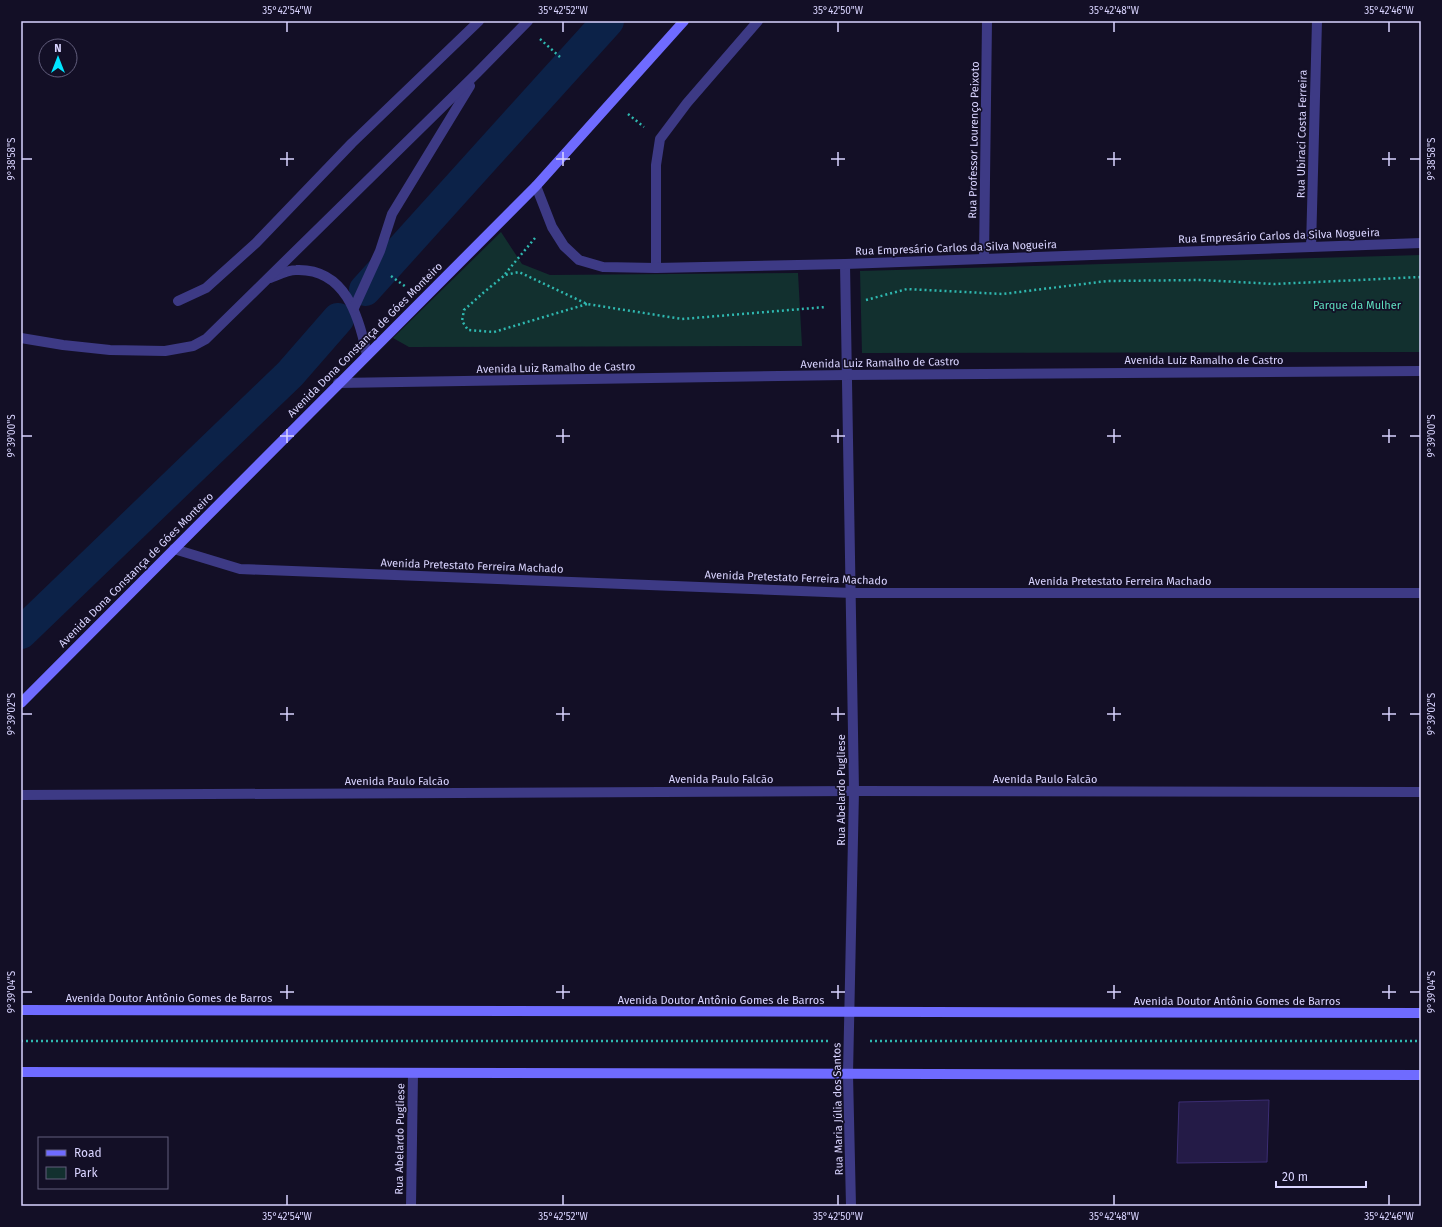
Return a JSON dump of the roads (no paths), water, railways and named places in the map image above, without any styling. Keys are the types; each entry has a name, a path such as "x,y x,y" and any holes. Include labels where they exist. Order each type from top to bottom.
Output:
{"main road":[{"name":"Avenida Dona Constança de Góes Monteiro","path":"21,703 338,383 536,186 684,21"},
{"name":"Avenida Doutor Antônio Gomes de Barros","path":"21,1010 1421,1013"},
{"path":"21,1072 1421,1075"}],"street":[{"path":"178,301 206,288 256,243 352,143 480,21"},
{"path":"21,338 63,345 110,350 165,351 193,346 206,339 477,74 528,21"},
{"path":"656,268 656,165 660,139 686,104 758,21"},
{"name":"Rua Professor Lourenço Peixoto","path":"984,259 987,21"},
{"name":"Rua Ubiraci Costa Ferreira","path":"1311,247 1317,21"},
{"path":"354,308 374,264 392,214 477,74"},
{"name":"Rua Empresário Carlos da Silva Nogueira","path":"536,186 550,221 564,246 579,260 603,267 656,268 845,264 1421,242"},
{"name":"Rua Abelardo Pugliese","path":"845,264 846,375 852,593 854,791 850,1012"},
{"path":"267,278 296,270 316,272 339,284 354,308 363,331 367,355"},
{"name":"Avenida Luiz Ramalho de Castro","path":"338,383 846,375 1421,371"},
{"name":"Avenida Pretestato Ferreira Machado","path":"174,549 240,569 852,593 1421,593"},
{"name":"Avenida Paulo Falcão","path":"21,795 854,791 1421,792"},
{"name":"Rua Maria Júlia dos Santos","path":"850,1012 848,1074 851,1206"},
{"name":"Rua Abelardo Pugliese","path":"411,1206 413,1073"}],"waterway":[{"path":"365,290 608,21"},
{"path":"21,633 290,374 338,319"}],"park label":[{"name":"Parque da Mulher","path":"1357,305"}]}
